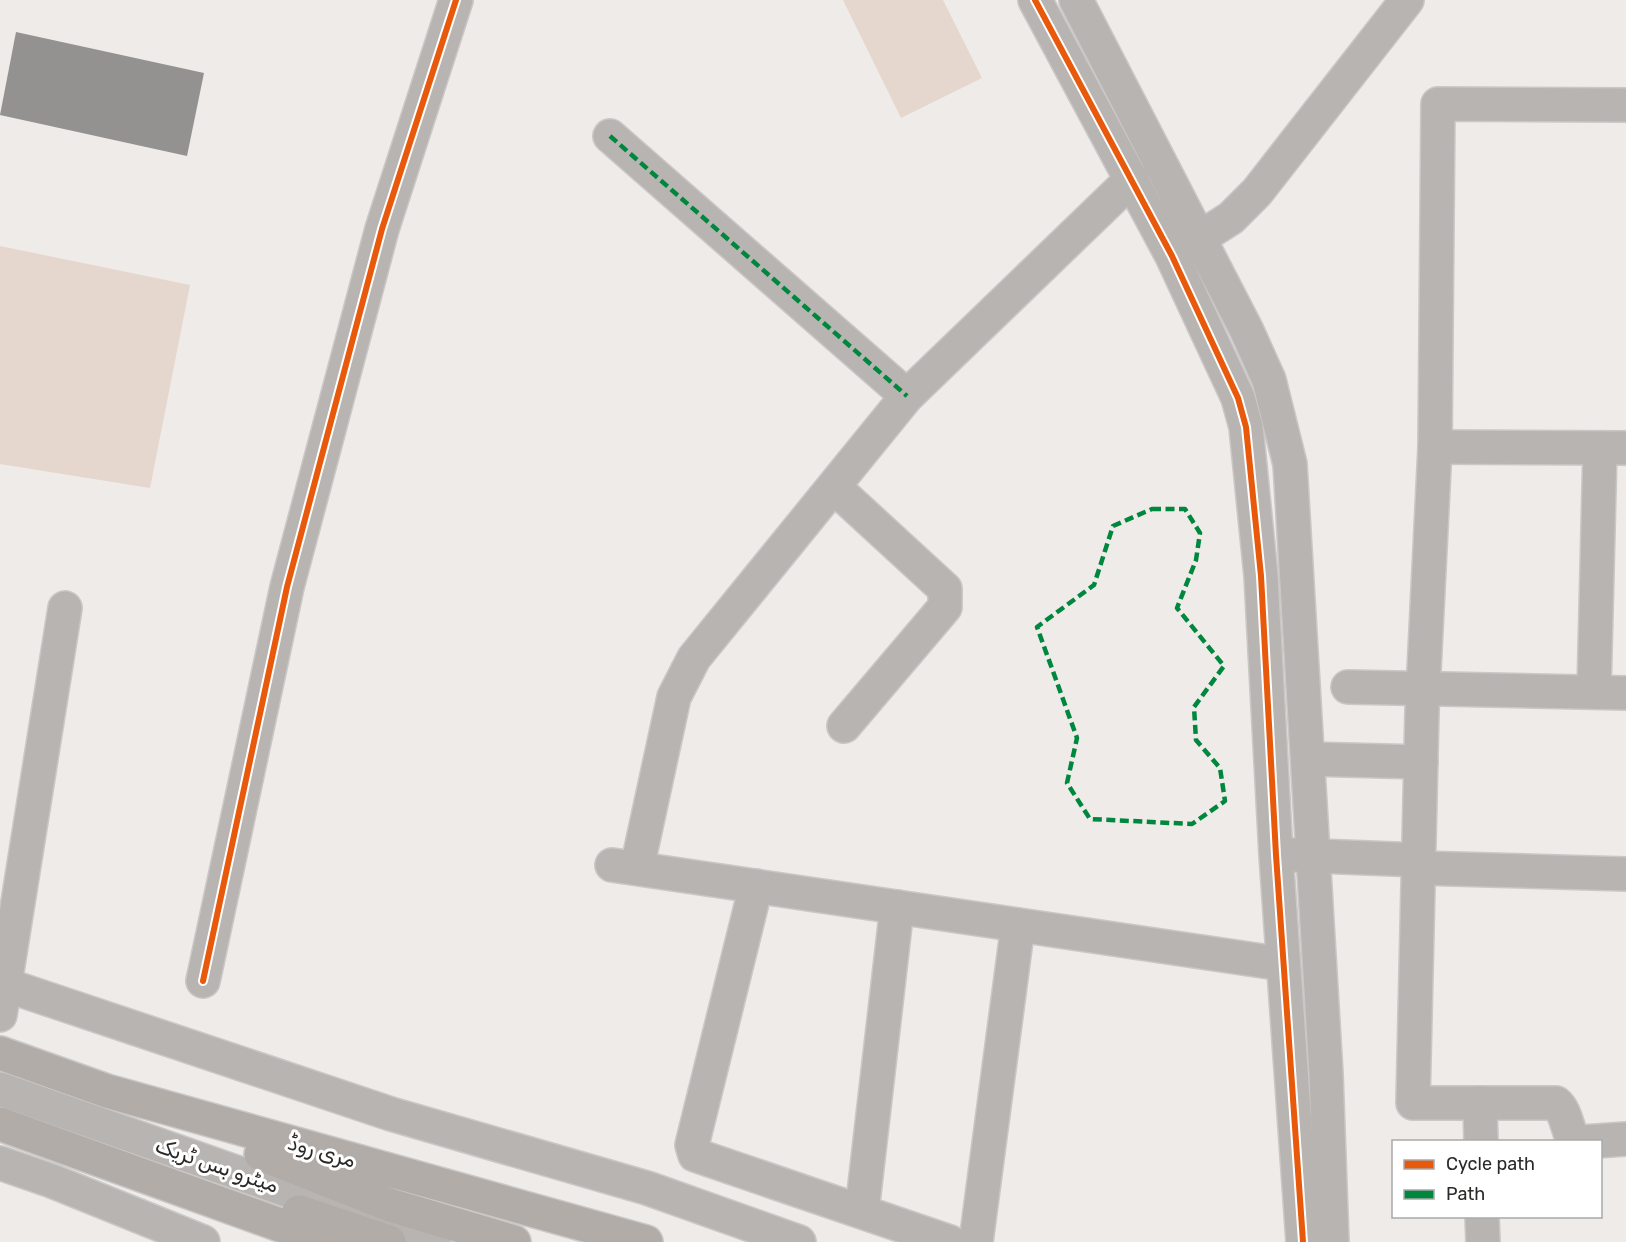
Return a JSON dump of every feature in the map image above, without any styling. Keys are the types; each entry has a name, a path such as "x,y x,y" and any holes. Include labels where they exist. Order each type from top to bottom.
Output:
{"main road":[{"name":"مری روڈ","path":"0,1053 107,1092 646,1242"},
{"path":"107,1092 390,1205 514,1242"},
{"path":"0,1124 327,1242"},
{"path":"79,1151 330,1221 389,1242"}],"street":[{"path":"203,981 287,587 382,229 456,0"},
{"path":"1035,0 1172,256 1238,398 1246,427 1261,576 1276,855 1303,1242"},
{"path":"1076,0 1200,238 1269,380 1283,427 1290,464 1314,855 1332,1242"},
{"path":"1172,256 1231,218 1257,192 1407,0"},
{"path":"1573,1140 1562,1108 1556,1103 1413,1103 1423,691 1435,447 1438,104 1626,105"},
{"path":"610,136 907,396"},
{"path":"1132,179 907,396 694,658 674,697 625,867 1283,963"},
{"path":"1347,687 1423,691 1610,693 1613,448 1435,447"},
{"path":"834,487 945,589 945,607 844,726"},
{"path":"65,608 2,994 391,1114 647,1188 799,1242"},
{"path":"1308,759 1421,762"},
{"path":"1276,855 1314,855 1419,864 1626,874"},
{"path":"756,886 692,1145 695,1155 862,1210 950,1242"},
{"path":"862,1210 897,907"},
{"path":"976,1242 1018,924"},
{"name":"میٹرو بس ٹریک","path":"0,1089 434,1242"},
{"path":"1480,1103 1481,1140"},
{"path":"1602,1141 1626,1139"},
{"path":"0,1163 52,1181 203,1242"},
{"path":"1482,1218 1483,1242"}],"shaded area":[{"path":"843,0 943,0 982,78 901,118"},
{"path":"0,246 190,285 150,488 0,464"}],"building":[{"path":"16,32 204,73 187,156 0,115"}],"marked path":[{"path":"610,136 907,396"},
{"path":"1152,509 1185,509 1200,533 1196,560 1177,608 1224,666 1194,707 1196,740 1220,768 1225,801 1192,824 1090,819 1067,783 1077,738 1037,627 1094,585 1113,526 1152,509"}],"cycle path":[{"path":"203,981 287,587 382,229 456,0"},
{"path":"1035,0 1172,256 1238,398 1246,427 1261,576 1276,855 1303,1242"}]}
